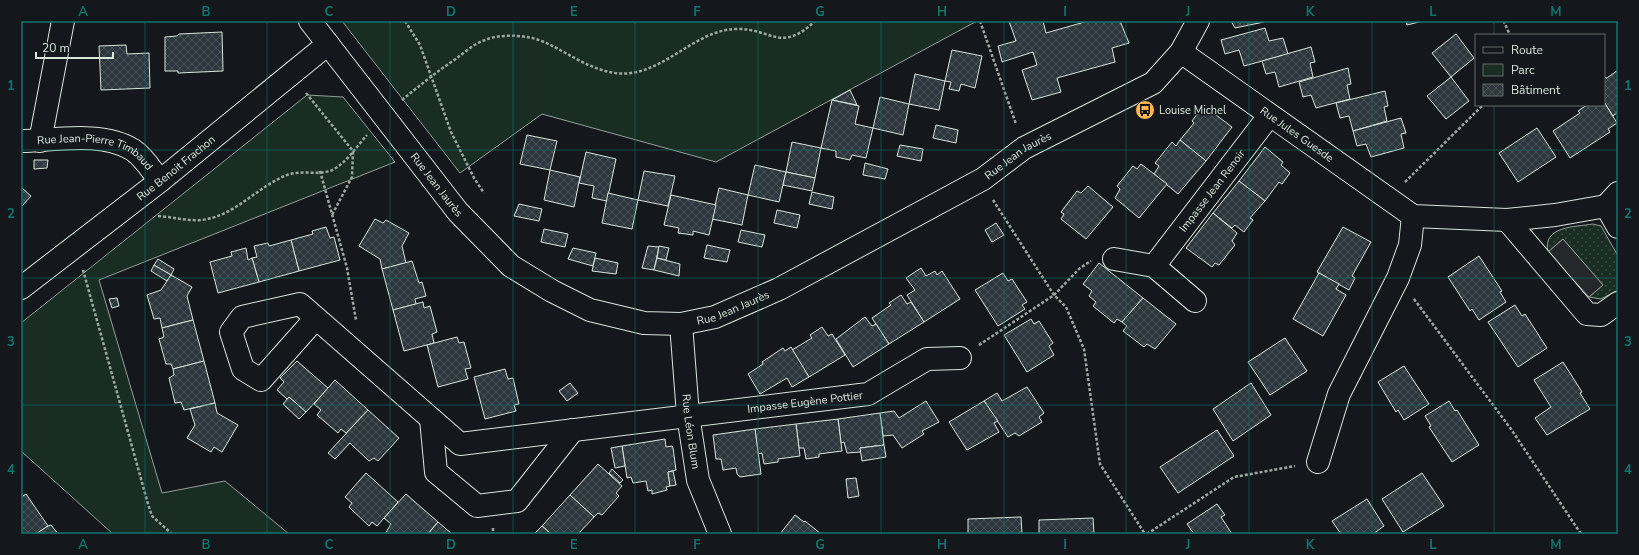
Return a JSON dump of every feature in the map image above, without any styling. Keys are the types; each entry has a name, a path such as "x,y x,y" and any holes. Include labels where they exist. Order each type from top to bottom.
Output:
{"street":[{"path":"31,141 64,21"},
{"name":"Rue Jean Jaurès","path":"310,21 458,212 511,266 552,291 590,310 644,323 681,324 715,317 779,289 983,179 1024,148 1153,83 1180,52 1198,21"},
{"name":"Rue Benoit Frachon","path":"21,288 160,180 328,44"},
{"name":"Rue Jules Guesde","path":"1180,52 1413,216"},
{"name":"Impasse Jean Renoir","path":"1154,266 1269,116"},
{"name":"Rue Jean-Pierre Timbaud","path":"31,141 96,139 115,141 134,151 160,180"},
{"path":"1318,462 1339,394 1398,278 1410,244 1413,216 1507,220 1555,215 1612,199 1618,227"},
{"path":"1507,220 1587,314 1601,316 1618,303"},
{"path":"1114,259 1154,266 1195,301"},
{"name":"Impasse Eugène Pottier","path":"316,318 460,444 868,394 927,359 960,358"},
{"name":"Rue Léon Blum","path":"681,324 688,415 698,480 720,534"},
{"path":"431,419 436,472 477,506 517,501 573,430"}],"path":[{"path":"405,21 420,45 430,77 451,132 474,178 484,193"},
{"path":"158,216 187,220 203,220 223,213 249,198 266,185 289,174 330,171 343,162 384,115 430,77 484,40 503,36 528,37 592,67 611,73 631,73 647,68 698,41 719,32 736,29 785,39 796,34 815,21"},
{"path":"980,21 1024,148"},
{"path":"1505,21 1504,22 1510,34"},
{"path":"290,74 353,151 352,177 332,215"},
{"path":"1389,198 1482,106"},
{"path":"320,171 347,268 356,320 348,346"},
{"path":"983,179 991,197 1054,295 1066,307 1084,349 1100,464 1146,534 1234,476 1318,462"},
{"path":"77,244 148,504 152,516 172,534"},
{"path":"960,358 1054,295 1080,268 1096,258 1114,259"},
{"path":"1426,316 1511,429 1582,534"}],"green space":[{"path":"342,21 977,21 716,162 542,114 460,173"},
{"path":"307,95 343,97 395,162 99,280 162,493 225,481 289,534 113,534 21,451 21,323"},
{"path":"1593,224 1601,226 1618,256 1618,290 1601,299 1589,297 1603,285 1563,239 1548,252 1547,243 1550,237 1562,229"}],"shaded area":[{"path":"1563,239 1603,285 1589,297 1548,252"}],"building":[{"path":"1009,21 1043,21 1046,33 1088,21 1120,21 1129,43 1112,48 1115,62 1057,78 1061,92 1032,100 1022,70 1037,65 1033,52 1002,62 998,46 1016,41"},
{"path":"1231,21 1263,21 1264,22 1235,28"},
{"path":"1406,21 1423,21 1407,25"},
{"path":"1265,28 1269,41 1283,38 1288,54 1244,66 1239,50 1225,54 1221,40"},
{"path":"222,32 223,71 178,73 178,71 165,71 165,37 177,36 179,34"},
{"path":"1456,34 1474,58 1451,77 1432,53"},
{"path":"126,45 127,54 149,53 150,88 101,90 99,46"},
{"path":"1311,47 1315,62 1310,63 1313,77 1279,87 1275,72 1266,74 1262,61"},
{"path":"952,50 982,56 975,88 961,84 959,91 949,89 951,82 945,81"},
{"path":"1348,68 1351,84 1347,85 1350,99 1316,108 1311,95 1303,97 1299,82"},
{"path":"1618,70 1618,112 1613,116 1605,104 1605,77 1607,78"},
{"path":"915,74 945,81 939,110 909,104"},
{"path":"1451,77 1469,101 1446,119 1427,96"},
{"path":"850,90 857,105 832,100"},
{"path":"1385,91 1388,106 1384,107 1387,121 1353,131 1349,116 1340,118 1336,103"},
{"path":"880,97 909,104 903,135 873,128"},
{"path":"832,100 859,106 855,124 873,128 866,158 852,155 850,160 836,157 836,151 821,148"},
{"path":"1605,104 1617,123 1608,129 1610,132 1570,158 1553,131 1580,113 1578,111 1586,106 1605,106"},
{"path":"1200,110 1209,115 1212,112 1232,127 1206,161 1180,140 1194,123 1192,121"},
{"path":"1401,118 1406,133 1401,134 1404,148 1371,157 1366,144 1357,146 1353,131"},
{"path":"936,125 958,130 956,143 933,138"},
{"path":"1537,128 1556,157 1518,182 1499,153"},
{"path":"527,135 557,141 550,170 520,164"},
{"path":"1180,140 1206,161 1178,194 1154,174 1159,166 1155,163 1172,142 1176,146"},
{"path":"792,142 821,148 815,178 786,172"},
{"path":"900,145 923,149 921,161 897,156"},
{"path":"1265,147 1283,162 1281,165 1290,173 1282,184 1279,182 1265,201 1239,181"},
{"path":"586,152 616,159 607,201 592,198 594,186 579,183"},
{"path":"34,160 48,160 47,168 34,169"},
{"path":"865,163 888,169 885,179 863,175"},
{"path":"1141,164 1167,184 1139,218 1115,198 1120,189 1117,186 1133,166 1137,169"},
{"path":"755,165 786,172 779,202 748,195"},
{"path":"550,170 580,177 574,207 544,200"},
{"path":"644,171 675,176 668,206 638,200"},
{"path":"786,172 815,178 812,191 783,185"},
{"path":"1239,181 1265,201 1250,218 1253,220 1244,232 1235,225 1232,228 1213,213"},
{"path":"1088,186 1113,207 1086,239 1061,219 1064,214 1061,212 1077,191 1081,193"},
{"path":"21,187 31,196 21,207"},
{"path":"719,188 748,195 742,225 712,219"},
{"path":"812,192 834,197 832,209 809,204"},
{"path":"608,193 638,200 632,229 602,223"},
{"path":"671,195 716,205 709,235 693,231 693,235 678,233 679,228 664,225"},
{"path":"519,204 542,209 539,221 514,216"},
{"path":"777,210 800,215 797,228 774,223"},
{"path":"1213,213 1237,233 1232,241 1235,245 1219,265 1215,263 1212,267 1186,248"},
{"path":"375,219 383,223 386,220 409,233 402,246 406,263 382,269 380,259 359,246"},
{"path":"996,223 1004,235 992,242 985,230"},
{"path":"326,227 330,238 334,237 340,260 299,271 291,240 313,234 312,231"},
{"path":"1343,227 1371,242 1352,276 1355,278 1349,290 1317,272"},
{"path":"544,229 568,234 565,247 541,242"},
{"path":"741,230 765,235 762,247 738,242"},
{"path":"291,240 299,271 259,282 252,258 257,257 254,246 268,243 269,246"},
{"path":"707,245 730,250 727,262 704,258"},
{"path":"648,246 659,247 654,270 642,268"},
{"path":"659,246 669,248 666,260 657,258"},
{"path":"246,248 248,260 252,258 259,282 218,293 210,262 232,256 231,252"},
{"path":"573,248 596,253 593,266 568,259"},
{"path":"1479,256 1502,291 1500,292 1506,302 1479,320 1472,309 1470,311 1448,277"},
{"path":"595,258 618,263 616,274 592,271"},
{"path":"657,258 680,264 679,276 654,270"},
{"path":"158,259 174,269 171,275 154,265"},
{"path":"412,261 419,283 422,282 426,296 415,299 416,304 393,310 382,269"},
{"path":"1099,263 1143,298 1122,322 1117,319 1114,323 1093,306 1096,302 1089,296 1092,291 1083,284"},
{"path":"154,265 171,275 167,281 151,271"},
{"path":"921,268 926,276 935,271 937,275 942,271 960,299 924,322 907,295 915,290 906,278"},
{"path":"1003,273 1008,281 1012,279 1027,302 1022,305 1025,309 998,326 975,290"},
{"path":"1319,273 1339,284 1336,289 1346,295 1323,336 1293,319"},
{"path":"171,275 192,287 187,296 193,320 162,328 160,318 154,319 147,295 161,290"},
{"path":"901,295 907,304 911,302 924,322 889,344 872,318 891,305 889,303"},
{"path":"117,298 119,306 112,308 109,299"},
{"path":"1143,298 1176,324 1155,349 1147,344 1144,347 1123,331 1127,326 1122,322"},
{"path":"423,302 424,308 430,306 437,332 432,334 434,343 404,351 393,310"},
{"path":"1515,305 1522,316 1525,314 1547,348 1518,367 1488,322"},
{"path":"865,317 872,326 876,324 889,344 853,367 836,339"},
{"path":"1031,319 1034,324 1039,321 1053,343 1049,346 1054,355 1027,372 1004,335"},
{"path":"193,320 204,361 173,369 171,364 166,364 159,339 164,337 162,328"},
{"path":"822,327 828,336 832,334 845,355 809,377 792,350 812,338 810,335"},
{"path":"457,337 459,343 464,342 471,368 465,369 468,379 438,387 427,345"},
{"path":"1285,338 1307,371 1270,395 1248,362"},
{"path":"791,347 809,377 792,387 787,378 760,394 748,374 763,364 762,362 783,348 785,351"},
{"path":"204,361 215,403 184,410 181,402 175,403 169,378 174,375 173,369"},
{"path":"297,361 328,388 306,412 289,397 287,399 277,390 284,382 280,378"},
{"path":"1563,362 1582,392 1580,393 1590,409 1547,435 1535,418 1551,407 1534,380"},
{"path":"1404,366 1429,404 1404,420 1398,410 1396,412 1378,382"},
{"path":"505,369 508,379 513,378 519,404 514,405 516,411 485,419 474,377"},
{"path":"335,380 368,410 346,433 341,429 338,433 317,415 321,410 314,404"},
{"path":"570,383 578,393 567,401 559,391"},
{"path":"1251,383 1271,415 1233,441 1213,409"},
{"path":"1027,387 1044,413 1039,417 1042,422 1019,436 1015,433 1008,437 984,401 997,393 1002,401"},
{"path":"289,397 306,412 299,419 283,404"},
{"path":"926,401 939,422 922,431 924,434 902,448 893,435 883,436 880,413 894,411 899,418"},
{"path":"984,401 998,421 994,423 999,432 967,450 949,422"},
{"path":"1449,401 1455,411 1457,410 1479,445 1452,462 1429,427 1431,426 1425,416"},
{"path":"215,403 217,413 238,425 222,452 214,447 211,452 187,438 195,425 190,409"},
{"path":"368,410 399,438 378,461 374,458 369,461 350,443 335,459 328,453"},
{"path":"880,413 884,445 860,448 861,452 847,453 844,442 841,443 838,419"},
{"path":"838,419 842,451 819,454 819,457 806,459 804,448 799,448 796,424"},
{"path":"796,424 800,456 778,459 778,462 764,464 762,453 758,454 755,429"},
{"path":"755,429 761,474 740,477 737,474 736,468 723,470 721,459 716,459 713,435"},
{"path":"1217,430 1234,456 1178,493 1160,467"},
{"path":"665,439 666,447 672,446 673,448 676,470 668,472 670,486 666,487 667,490 652,494 652,490 648,491 646,481 633,483 631,477 627,478 622,446"},
{"path":"884,445 886,457 862,461 860,448"},
{"path":"622,446 625,466 615,468 611,448"},
{"path":"598,464 622,486 616,493 619,496 602,515 598,513 594,517 570,495"},
{"path":"612,469 623,480 620,483 609,473"},
{"path":"673,471 676,485 670,486 668,472"},
{"path":"366,473 398,502 377,526 372,522 369,526 349,507 352,503 345,497"},
{"path":"1422,473 1444,506 1403,532 1382,499"},
{"path":"856,478 859,496 848,498 846,479"},
{"path":"26,494 48,526 36,534 21,534 21,497"},
{"path":"406,494 438,522 428,534 385,534 391,524 384,518"},
{"path":"570,495 594,517 579,533 580,534 551,534 542,526"},
{"path":"1367,499 1384,526 1373,534 1341,534 1332,521"},
{"path":"1217,504 1225,515 1221,517 1232,534 1194,534 1187,524"},
{"path":"795,515 804,522 805,521 821,534 780,534"},
{"path":"1021,517 1022,534 968,534 968,519"},
{"path":"1093,518 1094,534 1039,534 1039,520"},
{"path":"438,522 452,534 428,534"},
{"path":"51,525 58,534 36,534 48,526"},
{"path":"542,526 551,534 534,534"}],"place":[{"name":"Louise Michel","path":"1145,110"}]}
